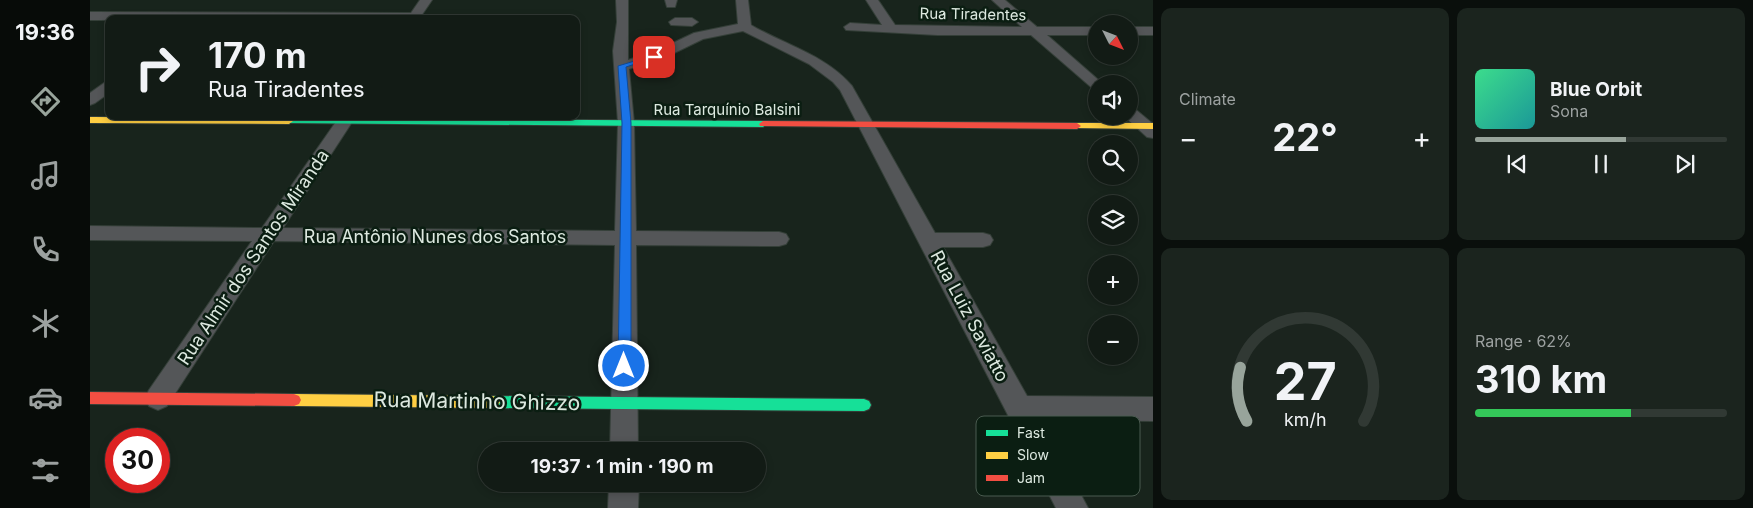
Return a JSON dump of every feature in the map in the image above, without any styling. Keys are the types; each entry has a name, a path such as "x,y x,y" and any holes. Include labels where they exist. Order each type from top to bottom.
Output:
{"street":[{"path":"416,15 426,0"},
{"path":"622,0 623,22 620,42 626,123 624,442"},
{"path":"622,66 662,54 700,36 745,26 742,0"},
{"path":"872,0 891,29"},
{"path":"998,0 1088,77"},
{"path":"203,15 217,5"},
{"path":"90,16 105,16"},
{"path":"675,22 692,21 700,36"},
{"name":"Rua Luiz Saviatto","path":"745,26 766,40 812,62 838,78 848,89 1023,416"},
{"name":"Rua Tiradentes","path":"850,27 1088,31"},
{"path":"1138,31 1153,31"},
{"path":"90,100 105,89"},
{"path":"1138,119 1150,128"},
{"name":"Rua Tarquínio Balsini","path":"90,120 105,120"},
{"name":"Rua Almir dos Santos Miranda","path":"158,398 345,120"},
{"name":"Rua Tarquínio Balsini","path":"416,120 1150,128"},
{"name":"Rua Antônio Nunes dos Santos","path":"90,233 779,239"},
{"path":"928,240 983,240"},
{"name":"Rua Martinho Ghizzo","path":"90,398 864,405"},
{"path":"1019,408 1153,409"},
{"path":"624,492 624,508"},
{"name":"Rua Luiz Saviatto","path":"1067,496 1073,508"}],"traffic: fast":[{"path":"289,121 763,124"},
{"path":"493,402 864,405"}],"traffic: slow":[{"path":"90,120 289,121"},
{"path":"1077,126 1153,126"},
{"path":"294,400 493,402"}],"traffic: jam":[{"path":"763,124 1077,126"},
{"path":"90,398 294,400"}],"route":[{"path":"624,366 626,123 622,66 654,57"}]}
